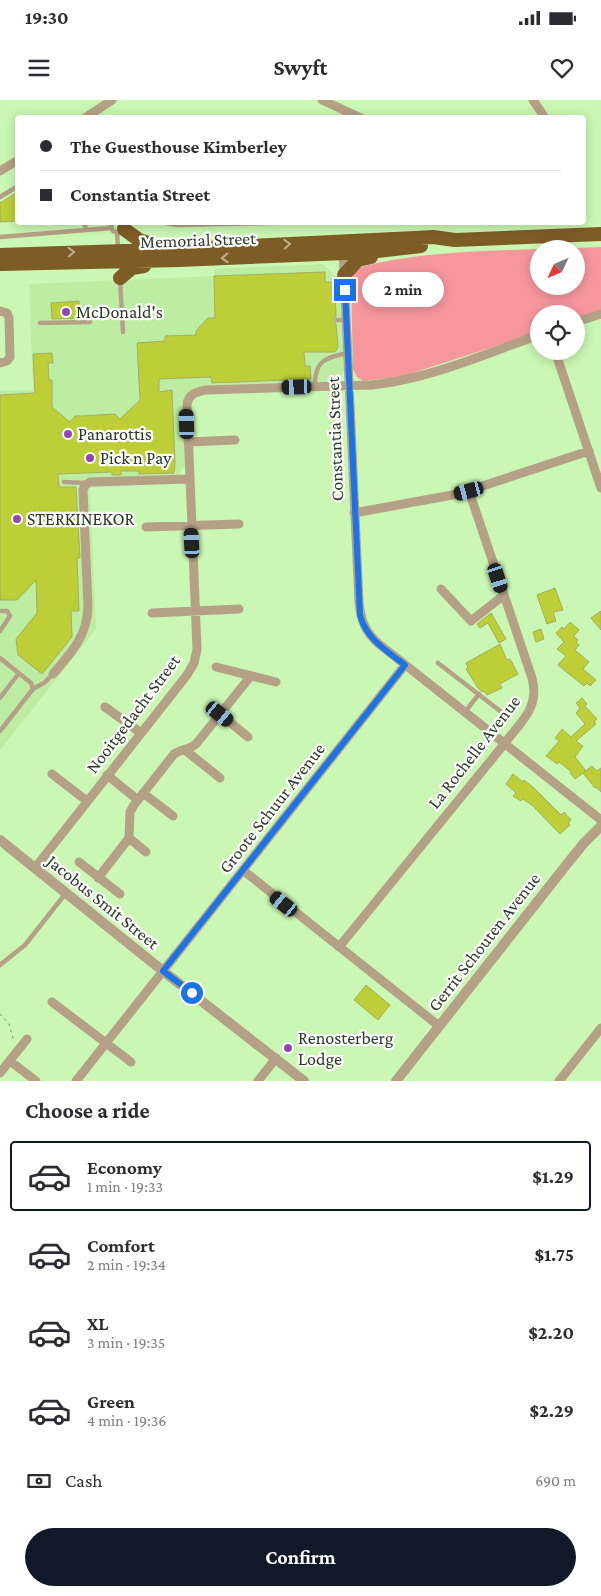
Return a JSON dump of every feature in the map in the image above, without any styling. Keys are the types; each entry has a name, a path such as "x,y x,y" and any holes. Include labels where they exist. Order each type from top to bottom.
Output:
{"highway":[{"path":"118,227 139,240 176,255"},
{"name":"Memorial Street","path":"0,264 119,266 176,255 343,248 424,238 456,240 601,234"},
{"name":"Memorial Street","path":"343,248 375,252 456,240"},
{"path":"344,275 360,259 414,251 425,246"},
{"name":"Memorial Street","path":"0,255 119,266"},
{"path":"119,266 129,270 135,267 164,264 176,255"}],"street":[{"path":"90,115 112,100"},
{"path":"322,100 354,115"},
{"path":"533,100 543,115"},
{"path":"1,167 15,161"},
{"name":"Constantia Street","path":"343,248 354,512 359,603 362,622 373,639 601,820"},
{"path":"0,311 7,313 9,318 10,357 7,361 0,363"},
{"path":"585,319 601,314"},
{"path":"315,386 377,384 406,379 433,372 530,338"},
{"path":"558,360 601,488"},
{"name":"Nooitgedacht Street","path":"35,868 192,667 197,649 187,401 192,394 206,390 315,386"},
{"path":"188,442 235,440"},
{"path":"354,512 469,491 588,451"},
{"path":"54,674 78,643 86,623 88,606 84,486 88,483 189,479"},
{"name":"La Rochelle Avenue","path":"339,948 504,744 530,710 534,700 535,693 532,678 469,491"},
{"path":"146,527 239,524"},
{"path":"441,589 471,621 504,595"},
{"path":"152,613 239,609"},
{"name":"Groote Schuur Avenue","path":"76,1081 244,871 405,665"},
{"path":"216,667 276,682"},
{"path":"98,878 129,838 130,812 140,797 174,754 196,744 250,676"},
{"path":"105,707 141,733"},
{"path":"220,714 248,736"},
{"path":"185,750 220,778"},
{"path":"52,774 87,801"},
{"path":"107,775 173,816"},
{"name":"Gerrit Schouten Avenue","path":"396,1081 571,859 601,826"},
{"path":"129,838 146,852"},
{"name":"Jacobus Smit Street","path":"0,840 304,1081"},
{"path":"79,862 120,894"},
{"path":"244,871 439,1026"},
{"path":"52,1002 130,1062"},
{"path":"559,1081 601,1028"},
{"path":"0,1073 27,1039"},
{"path":"258,1081 276,1058"},
{"path":"10,1061 36,1081"}],"lane":[{"path":"0,197 15,188"},
{"path":"84,225 86,230"},
{"path":"0,237 118,227 123,332"},
{"path":"337,320 347,320"},
{"path":"40,324 90,322"},
{"path":"315,386 315,371 321,362 332,356 348,353"},
{"path":"64,482 88,483"},
{"path":"0,610 7,611 10,616 0,631"},
{"path":"1,661 31,683 34,689"},
{"path":"438,663 504,714"},
{"path":"0,698 19,673"},
{"path":"1,728 34,689 54,674"},
{"path":"465,712 479,694"},
{"path":"0,963 25,945 66,893"}],"path":[{"path":"0,1014 9,1024 14,1038 16,1053"}],"shaded area":[{"path":"601,247 601,310 585,316 585,305 530,305 530,335 400,377 363,381 357,377 353,369 351,279 357,268 424,255 530,249 530,295 585,295 585,248"},
{"path":"323,264 340,281 344,370 342,375 338,380 333,381 209,387 191,390 182,403 185,464 176,476 176,483 90,488 96,629 0,750 0,391 33,390 29,284 214,276 215,269"}],"building":[{"path":"15,194 15,221 0,222 0,203"},
{"path":"325,272 325,282 335,282 336,316 333,320 336,324 338,347 335,352 304,352 305,366 310,366 311,379 212,383 211,377 159,379 159,392 172,390 174,473 139,474 139,471 121,471 121,475 112,475 112,472 58,474 59,487 76,487 80,558 77,558 79,611 71,611 72,637 42,674 18,655 16,639 37,613 36,580 17,600 0,600 0,395 35,393 33,354 52,353 53,363 48,363 49,380 52,380 52,407 70,422 75,416 115,414 120,419 140,400 137,343 165,341 165,336 196,335 196,331 208,318 215,318 214,276"},
{"name":"McDonald's","path":"79,301 80,318 52,319 51,303"},
{"path":"555,588 563,610 553,612 556,621 547,624 537,595"},
{"path":"601,611 601,630 591,618"},
{"path":"491,613 506,639 499,643 488,623 480,628 477,624"},
{"path":"570,622 579,630 574,636 578,640 576,643 579,645 575,650 589,662 583,669 596,680 590,686 587,683 584,686 558,665 566,656 557,649 564,642 556,633 562,627 564,629"},
{"path":"541,629 544,639 536,642 533,632"},
{"path":"500,644 507,660 510,659 518,674 500,684 502,688 487,695 478,688 466,669 468,668 466,663"},
{"path":"582,698 587,704 585,706 597,719 594,721 596,724 576,741 583,746 575,757 586,771 575,779 570,773 572,772 559,762 557,764 546,756 559,741 555,738 562,729 571,737 585,724 576,713 580,708 576,703"},
{"path":"592,766 597,771 601,768 601,792 595,788 583,773"},
{"path":"513,774 534,788 561,815 564,812 571,820 568,823 570,825 560,834 533,806 523,799 521,801 513,796 516,793 506,784"},
{"path":"366,985 390,1005 378,1020 354,1000"}],"place":[{"name":"McDonald's","path":"66,312"},
{"name":"Panarottis","path":"68,434"},
{"name":"Pick n Pay","path":"90,458"},
{"name":"STERKINEKOR","path":"17,519"},
{"name":"Renosterberg Lodge","path":"288,1048"}],"route":[{"path":"192,993 163,971 244,871 405,665 373,639 365,629 360,615 345,290"}]}
